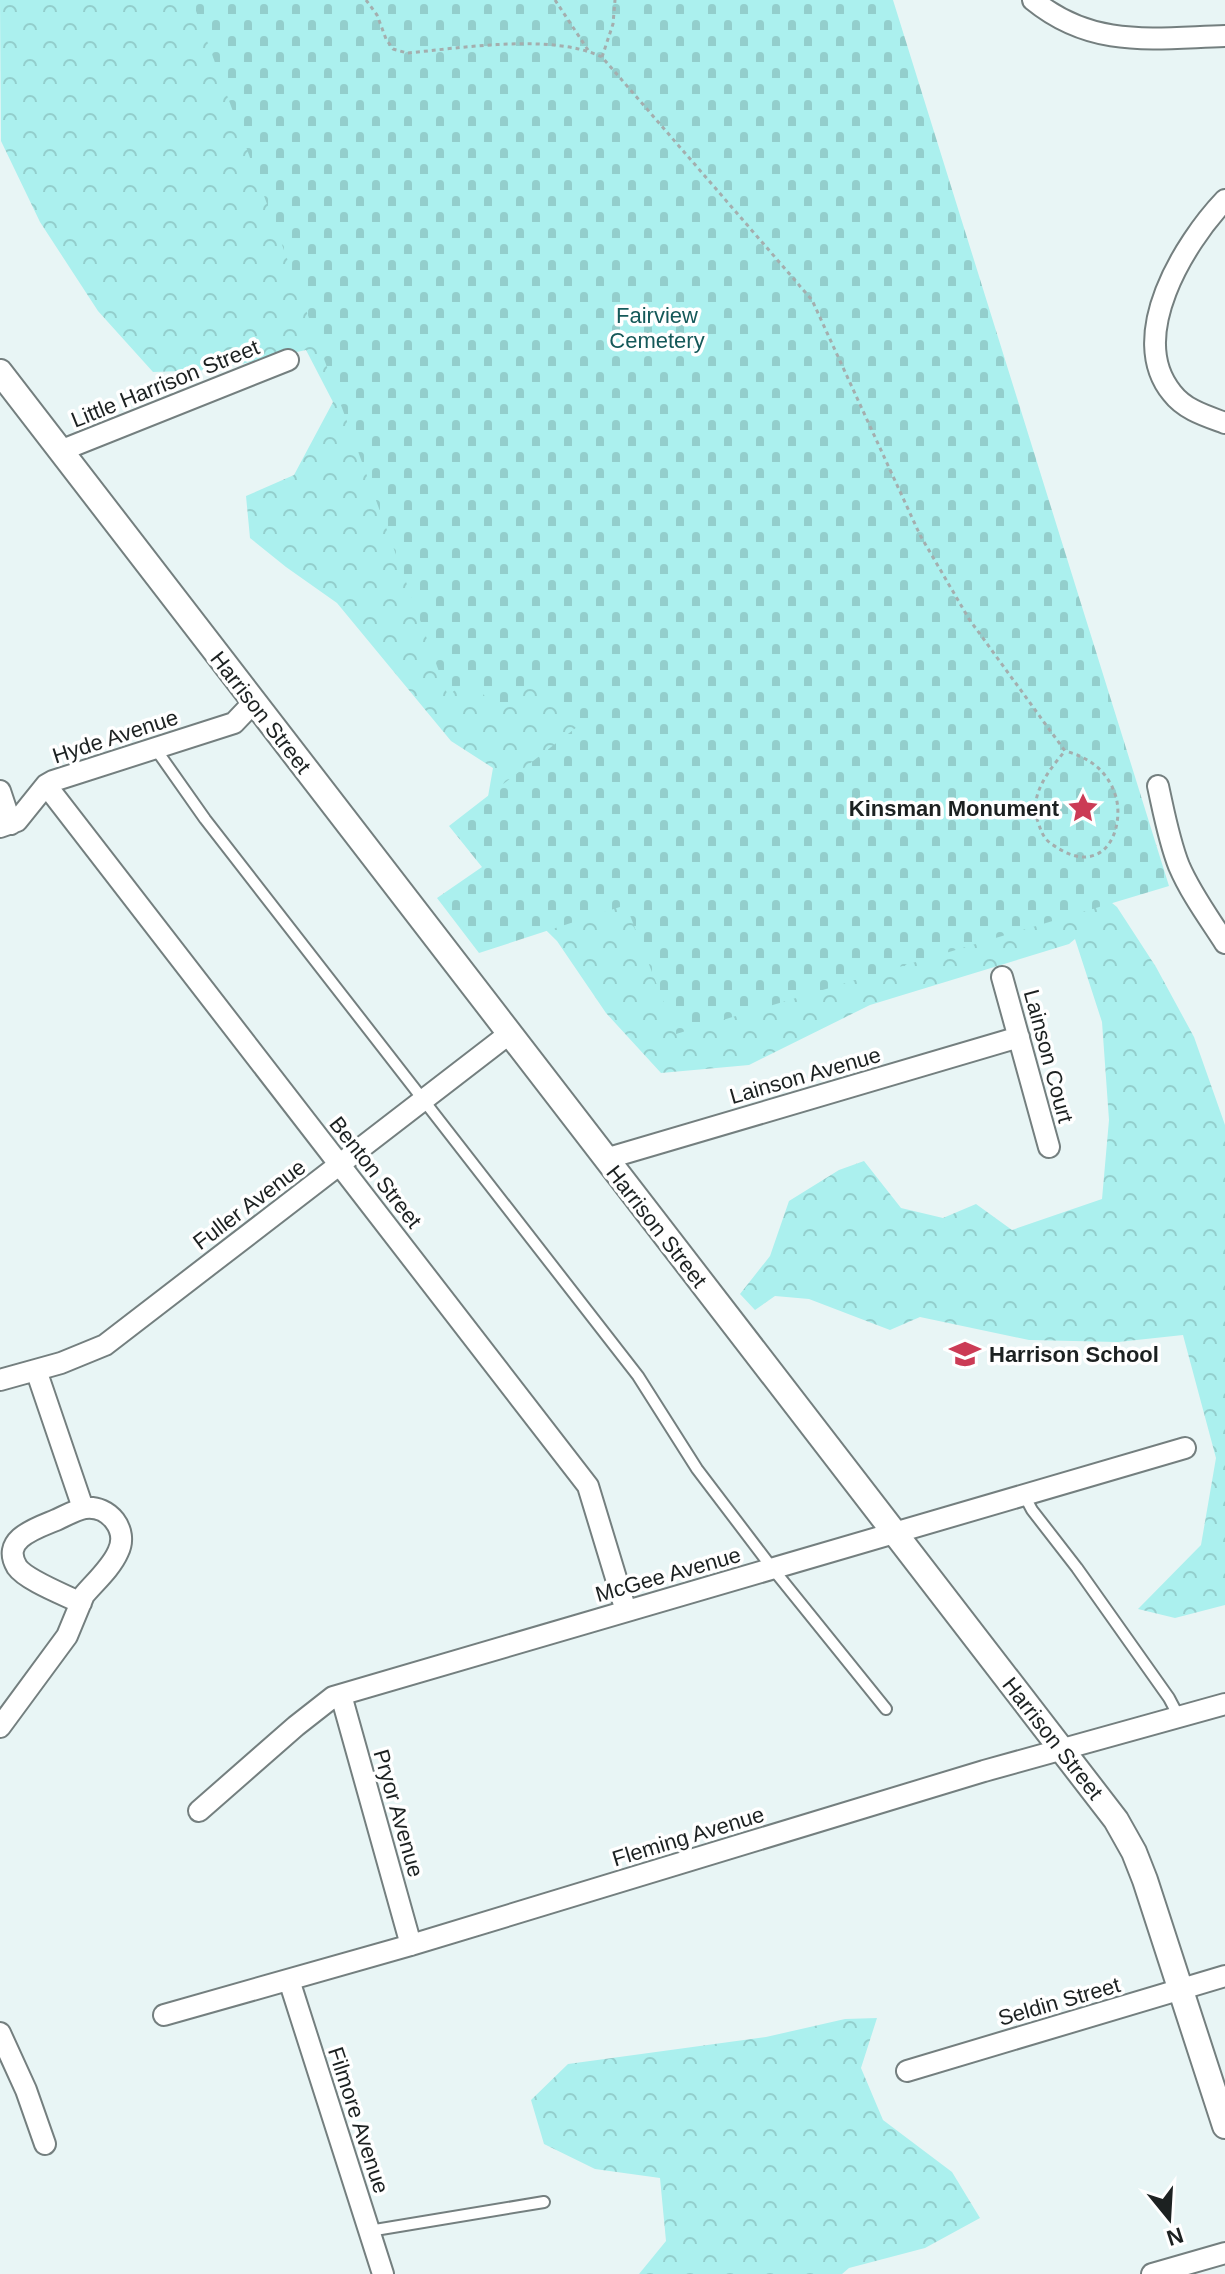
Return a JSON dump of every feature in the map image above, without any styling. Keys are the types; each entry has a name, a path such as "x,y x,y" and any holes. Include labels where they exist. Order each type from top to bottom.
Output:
{"street":[{"path":"1033,0 1066,22 1104,35 1126,39 1225,36"},
{"path":"1225,200 1207,220 1170,279 1157,318 1156,351 1162,377 1171,393 1197,412 1225,423"},
{"name":"Little Harrison Street","path":"60,451 288,360"},
{"name":"Harrison Street","path":"0,372 1110,1812 1134,1852 1225,2126"},
{"name":"Hyde Avenue","path":"5,825 17,821 46,785 234,723 254,702"},
{"name":"Benton Street","path":"46,785 588,1486 626,1611"},
{"path":"1158,786 1179,866 1225,943"},
{"path":"0,791 5,825"},
{"name":"Lainson Court","path":"1002,977 1049,1147"},
{"name":"Fuller Avenue","path":"0,1380 61,1363 105,1345 509,1034"},
{"name":"Lainson Avenue","path":"605,1159 1019,1037"},
{"path":"36,1370 83,1508"},
{"name":"McGee Avenue","path":"199,1811 333,1697 1185,1448"},
{"path":"0,1727 67,1636 81,1603 84,1595 119,1551 122,1539 120,1528 115,1520 96,1509 83,1508 29,1532 12,1547 18,1569 81,1603"},
{"name":"Pryor Avenue","path":"341,1695 411,1945"},
{"name":"Fleming Avenue","path":"164,2015 411,1945 984,1771 1225,1704"},
{"name":"Seldin Street","path":"907,2071 1225,1976"},
{"name":"Filmore Avenue","path":"289,1980 383,2274"},
{"path":"0,2033 15,2061 45,2144"},
{"path":"1152,2274 1225,2253"}],"lane":[{"path":"155,748 205,819 638,1376 697,1469 773,1569 886,1709"},
{"path":"1024,1495 1169,1698 1179,1717"},
{"path":"369,2231 544,2202"}],"path":[{"path":"366,0 393,49 407,53 532,44 588,50 602,57 812,300 920,535 969,619 1065,751 1092,762 1108,778 1117,804 1114,836 1100,852 1085,857 1061,851 1044,838 1034,813 1037,793 1050,768 1065,751"},
{"path":"555,0 588,50"},
{"path":"602,57 613,24 615,0"}],"green space":[{"path":"0,0 211,0 1041,846 1117,907 1156,967 1194,1037 1225,1125 1225,1605 1175,1618 1138,1609 1201,1545 1216,1458 1183,1335 1118,1342 1029,1340 920,1317 890,1330 809,1299 775,1296 755,1310 740,1294 770,1256 789,1201 839,1170 864,1161 901,1208 943,1218 976,1204 1012,1230 1102,1199 1109,1120 1102,1022 1075,939 1069,944 870,1005 749,1065 661,1073 606,1013 557,941 488,873 482,831 493,768 451,741 337,603 250,538 246,496 294,475 333,402 306,350 214,370 153,372 98,311 40,222 1,141"},
{"name":"Fairview Cemetery","path":"192,0 893,0 1169,886 676,1034 626,905 479,953 437,898 482,867 449,826 577,727 538,680 497,712 470,677 448,696"},
{"path":"877,2018 861,2068 883,2120 952,2172 980,2218 925,2248 849,2268 842,2274 639,2274 666,2241 660,2178 595,2169 544,2144 531,2100 568,2064 766,2037 845,2019"}],"place":[{"name":"Kinsman Monument","path":"1083,808"},
{"name":"Harrison School","path":"965,1354"}]}
